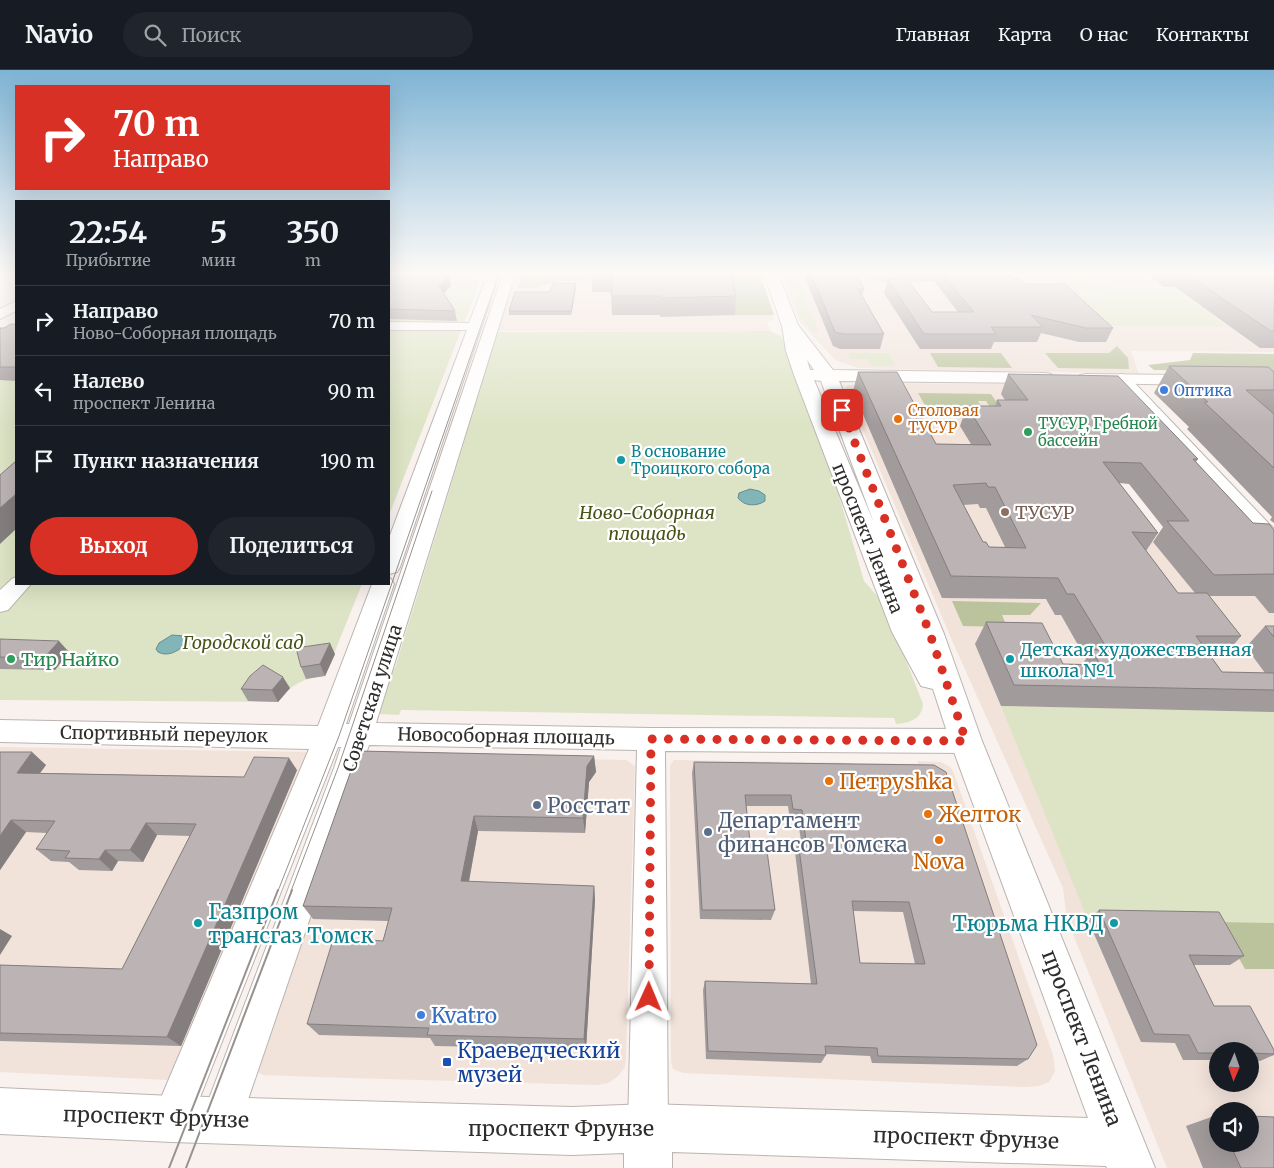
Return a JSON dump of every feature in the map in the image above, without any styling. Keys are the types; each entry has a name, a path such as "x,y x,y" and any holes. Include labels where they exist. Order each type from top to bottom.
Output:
{"main road":[{"name":"проспект Ленина","path":"789,322 815,375 930,634 966,741 1127,1155"},
{"name":"проспект Ленина","path":"790,326 794,351 815,375"},
{"path":"815,375 1274,381"},
{"name":"проспект Фрунзе","path":"0,1111 172,1119 572,1131 648,1148 1127,1155"}],"street":[{"path":"390,565 477,322"},
{"name":"Советская улица","path":"221,1120 344,736 492,322"},
{"path":"390,326 465,326"},
{"path":"1122,379 1274,542"},
{"path":"0,604 19,585"},
{"name":"Советская улица","path":"172,1119 344,736 383,585"},
{"name":"Спортивный переулок","path":"0,731 344,736"},
{"name":"Новособорная площадь","path":"344,736 651,739"},
{"path":"648,1148 651,739 966,741"}],"shaded area":[{"path":"498,322 767,322 770,331 495,331"},
{"path":"800,322 1274,322 1274,352 1131,351 1139,374 858,368 835,360"},
{"path":"869,383 1037,384 1089,477 1134,541 1264,545 1274,557 1274,1168 1167,1168 1067,919 1063,888 951,638 846,387"},
{"path":"0,747 310,752 178,1076 168,1080 0,1072"},
{"path":"387,756 626,760 635,766 626,1056 625,1067 618,1076 608,1083 597,1085 316,1077 263,1075 256,1071 357,763"},
{"path":"674,760 918,764 918,761 941,762 950,767 1053,1055 1055,1071 1049,1082 1039,1086 1025,1087 683,1073 673,1069 671,1061 670,765"}],"green space":[{"path":"390,322 464,322 390,512"},
{"path":"804,322 815,322 819,332 812,332"},
{"path":"1101,322 1221,322 1226,326 1105,326"},
{"name":"Ново-Соборная площадь","path":"770,331 781,336 789,355 839,485 839,496 864,581 884,604 923,704 918,717 906,723 896,724 894,718 401,710 399,715 379,714 377,711 389,671 395,668 498,332"},
{"name":"Городской сад","path":"0,336 15,337 15,585 362,585 325,676 311,678 298,683 287,691 278,702 0,700"},
{"path":"1117,346 1128,358 1129,369 1058,368 1045,353 1109,353"},
{"path":"848,353 889,353 895,366 871,366 868,359 851,359"},
{"path":"930,353 1001,353 1012,368 938,367"},
{"path":"1193,353 1274,354 1274,372 1154,370 1148,365 1190,360"},
{"path":"918,393 991,394 1009,420 998,420 986,401 978,401 982,408 926,407"},
{"path":"952,601 1041,603 1030,615 1002,615 1007,627 963,626"},
{"path":"1001,706 1274,712 1274,923 1088,920"},
{"path":"1219,922 1274,923 1274,969 1245,969"}],"water":[{"path":"750,489 765,495 765,501 750,505 743,503 738,498 739,493"},
{"path":"172,635 184,636 185,644 172,653 158,652 156,649 159,643"}],"building":[{"path":"831,322 877,322 884,334 843,334 835,332"},
{"path":"916,322 1038,322 1043,327 991,327 996,334 924,334"},
{"path":"1062,322 1107,322 1113,328 1086,328"},
{"path":"1258,322 1274,322 1274,331"},
{"path":"15,324 15,367 0,367 0,328"},
{"path":"1169,366 1268,367 1274,372 1274,390 1246,390 1274,414 1274,468 1204,402 1208,402"},
{"path":"858,372 897,372 936,444 991,445 967,406 1001,406 997,400 1028,400 1008,374 1118,376 1198,459 1193,459 1253,523 1269,524 1274,530 1274,575 1214,575 1167,521 1189,521 1141,463 1103,462 1158,533 1132,532 1178,593 1207,593 1241,636 1196,636 1222,672 1274,673 1274,690 1014,685 986,622 1042,623 1063,664 1100,665 1092,650 1108,650 1074,594 1067,594 1058,578 951,576","holes":["986,483 988,487 995,487 1026,548 989,547 986,542 983,542 953,485"]},
{"path":"15,462 15,495 0,508 0,475"},
{"path":"1265,626 1274,626 1274,637"},
{"path":"0,639 59,641 44,658 0,657"},
{"path":"330,643 320,664 301,667 296,648"},
{"path":"263,665 283,677 272,690 241,689 250,676"},
{"path":"358,751 594,756 587,766 583,818 474,816 461,881 594,886 584,1039 427,1035 429,1028 307,1024 332,943 369,944 370,940 383,941 392,908 303,906"},
{"name":"Газпром трансгаз Томск","path":"0,752 32,752 17,773 244,777 254,757 289,758 167,1037 0,1033 0,965 122,969 196,824 146,823 130,850 105,850 99,859 65,858 70,851 36,849 55,821 11,820 0,836"},
{"path":"694,762 934,765 946,772 1037,1045 1028,1059 878,1056 877,1048 825,1046 826,1055 708,1051 705,981 817,984 798,841 806,841 802,810 793,809 791,795 745,795 751,851 767,851 775,910 702,910","holes":["852,901 909,902 925,964 860,963"]},
{"path":"1099,910 1219,912 1244,956 1189,955 1214,1006 1250,1006 1274,1050 1274,1054 1259,1053 1259,1042 1209,1042 1209,1053 1198,1053 1189,1035 1154,1034"},
{"path":"1259,1116 1274,1117 1274,1168 1241,1168 1234,1152 1259,1152"}],"tram line":[{"path":"278,891 339,736 482,322"},
{"path":"291,891 338,768 432,491"},
{"path":"169,1168 278,890"},
{"path":"186,1168 292,890"}],"place":[{"name":"Оптика","path":"1164,390"},
{"name":"Столовая ТУСУР","path":"898,419"},
{"name":"ТУСУР, Гребной бассейн","path":"1028,432"},
{"name":"В основание Троицкого собора","path":"621,460"},
{"name":"ТУСУР","path":"1005,512"},
{"name":"Тир Найко","path":"11,659"},
{"name":"Детская художественная школа №1","path":"1010,659"},
{"name":"Петруshka","path":"829,781"},
{"name":"Росстат","path":"537,805"},
{"name":"Желток","path":"928,814"},
{"name":"Департамент финансов Томска","path":"708,832"},
{"name":"Nova","path":"939,840"},
{"name":"Газпром трансгаз Томск","path":"198,923"},
{"name":"Тюрьма НКВД","path":"1114,923"},
{"name":"Kvatro","path":"421,1015"},
{"name":"Краеведческий музей","path":"447,1062"}],"route":[{"path":"649,997 651,739 966,741 930,634 842,410"}]}
